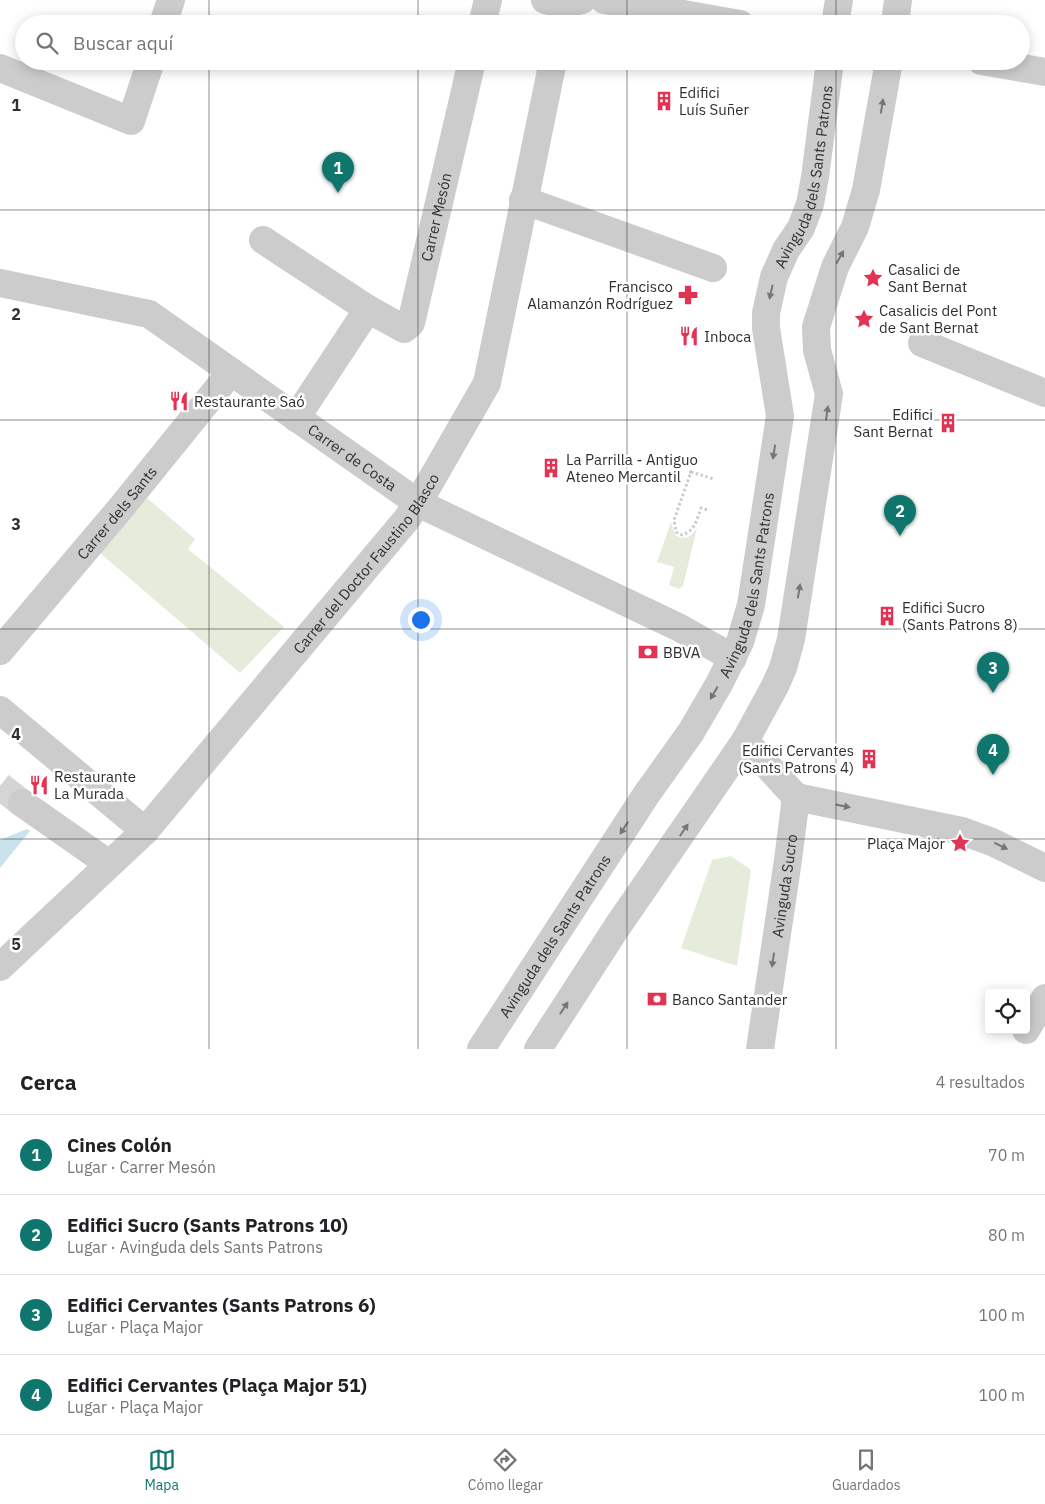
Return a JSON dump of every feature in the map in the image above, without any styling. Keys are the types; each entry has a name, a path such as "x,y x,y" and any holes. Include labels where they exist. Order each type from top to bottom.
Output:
{"street":[{"path":"166,15 171,0"},
{"path":"484,15 488,0"},
{"path":"604,0 689,15"},
{"path":"836,15 839,0"},
{"path":"896,15 898,0"},
{"path":"0,68 131,121 148,70"},
{"path":"1030,69 1045,72"},
{"name":"Carrer Mesón","path":"263,240 404,329 411,323 470,70"},
{"name":"Carrer del Doctor Faustino Blasco","path":"0,967 145,831 406,520 418,503 487,383 551,70"},
{"name":"Avinguda dels Sants Patrons","path":"480,1049 646,795 692,732 733,658 751,605 780,416 769,347 766,313 774,277 786,250 801,228 810,204 829,70"},
{"path":"538,1049 617,927 745,741 783,668 791,639 830,394 817,350 816,327 835,267 855,227 866,190 887,70"},
{"path":"523,200 713,268"},
{"name":"Carrer de Costa","path":"0,282 149,314 418,503 680,628 733,658"},
{"path":"296,418 368,308"},
{"path":"922,343 1045,393"},
{"name":"Carrer dels Sants","path":"0,651 120,509 231,372"},
{"path":"0,710 145,831"},
{"path":"745,741 796,797 962,831 992,842 1045,868"},
{"name":"Avinguda Sucro","path":"760,1049 796,797"},
{"path":"22,803 109,864"},
{"path":"1030,1023 1045,998"},
{"path":"1015,1049 1024,1034"}],"path":[{"path":"708,510 701,508 695,526 687,533 676,532 674,520 690,472 714,479"}],"green space":[{"path":"147,498 195,539 188,549 284,627 240,673 100,553"},
{"path":"671,522 675,535 682,538 690,536 697,528 683,586 679,589 669,585 674,567 657,562"},
{"path":"731,856 751,870 737,966 681,948 712,860"}],"water":[{"path":"27,829 30,831 0,868 0,840"}],"tunnel":[{"path":"0,786 22,803"}],"place":[{"name":"Edifici Luís Suñer","path":"664,101"},
{"name":"Cines Colón","path":"338,193"},
{"name":"Casalici de Sant Bernat","path":"873,278"},
{"name":"Francisco Alamanzón Rodríguez","path":"688,295"},
{"name":"Casalicis del Pont de Sant Bernat","path":"864,319"},
{"name":"Inboca","path":"689,336"},
{"name":"Restaurante Saó","path":"179,401"},
{"name":"Edifici Sant Bernat","path":"948,423"},
{"name":"La Parrilla - Antiguo Ateneo Mercantil","path":"551,468"},
{"name":"Edifici Sucro (Sants Patrons 10)","path":"900,536"},
{"name":"Edifici Sucro (Sants Patrons 8)","path":"887,616"},
{"name":"BBVA","path":"648,652"},
{"name":"Edifici Cervantes (Sants Patrons 6)","path":"993,693"},
{"name":"Edifici Cervantes (Sants Patrons 4)","path":"869,759"},
{"name":"Edifici Cervantes (Plaça Major 51)","path":"993,775"},
{"name":"Restaurante La Murada","path":"39,785"},
{"name":"Plaça Major","path":"960,843"},
{"name":"Banco Santander","path":"657,999"}]}
